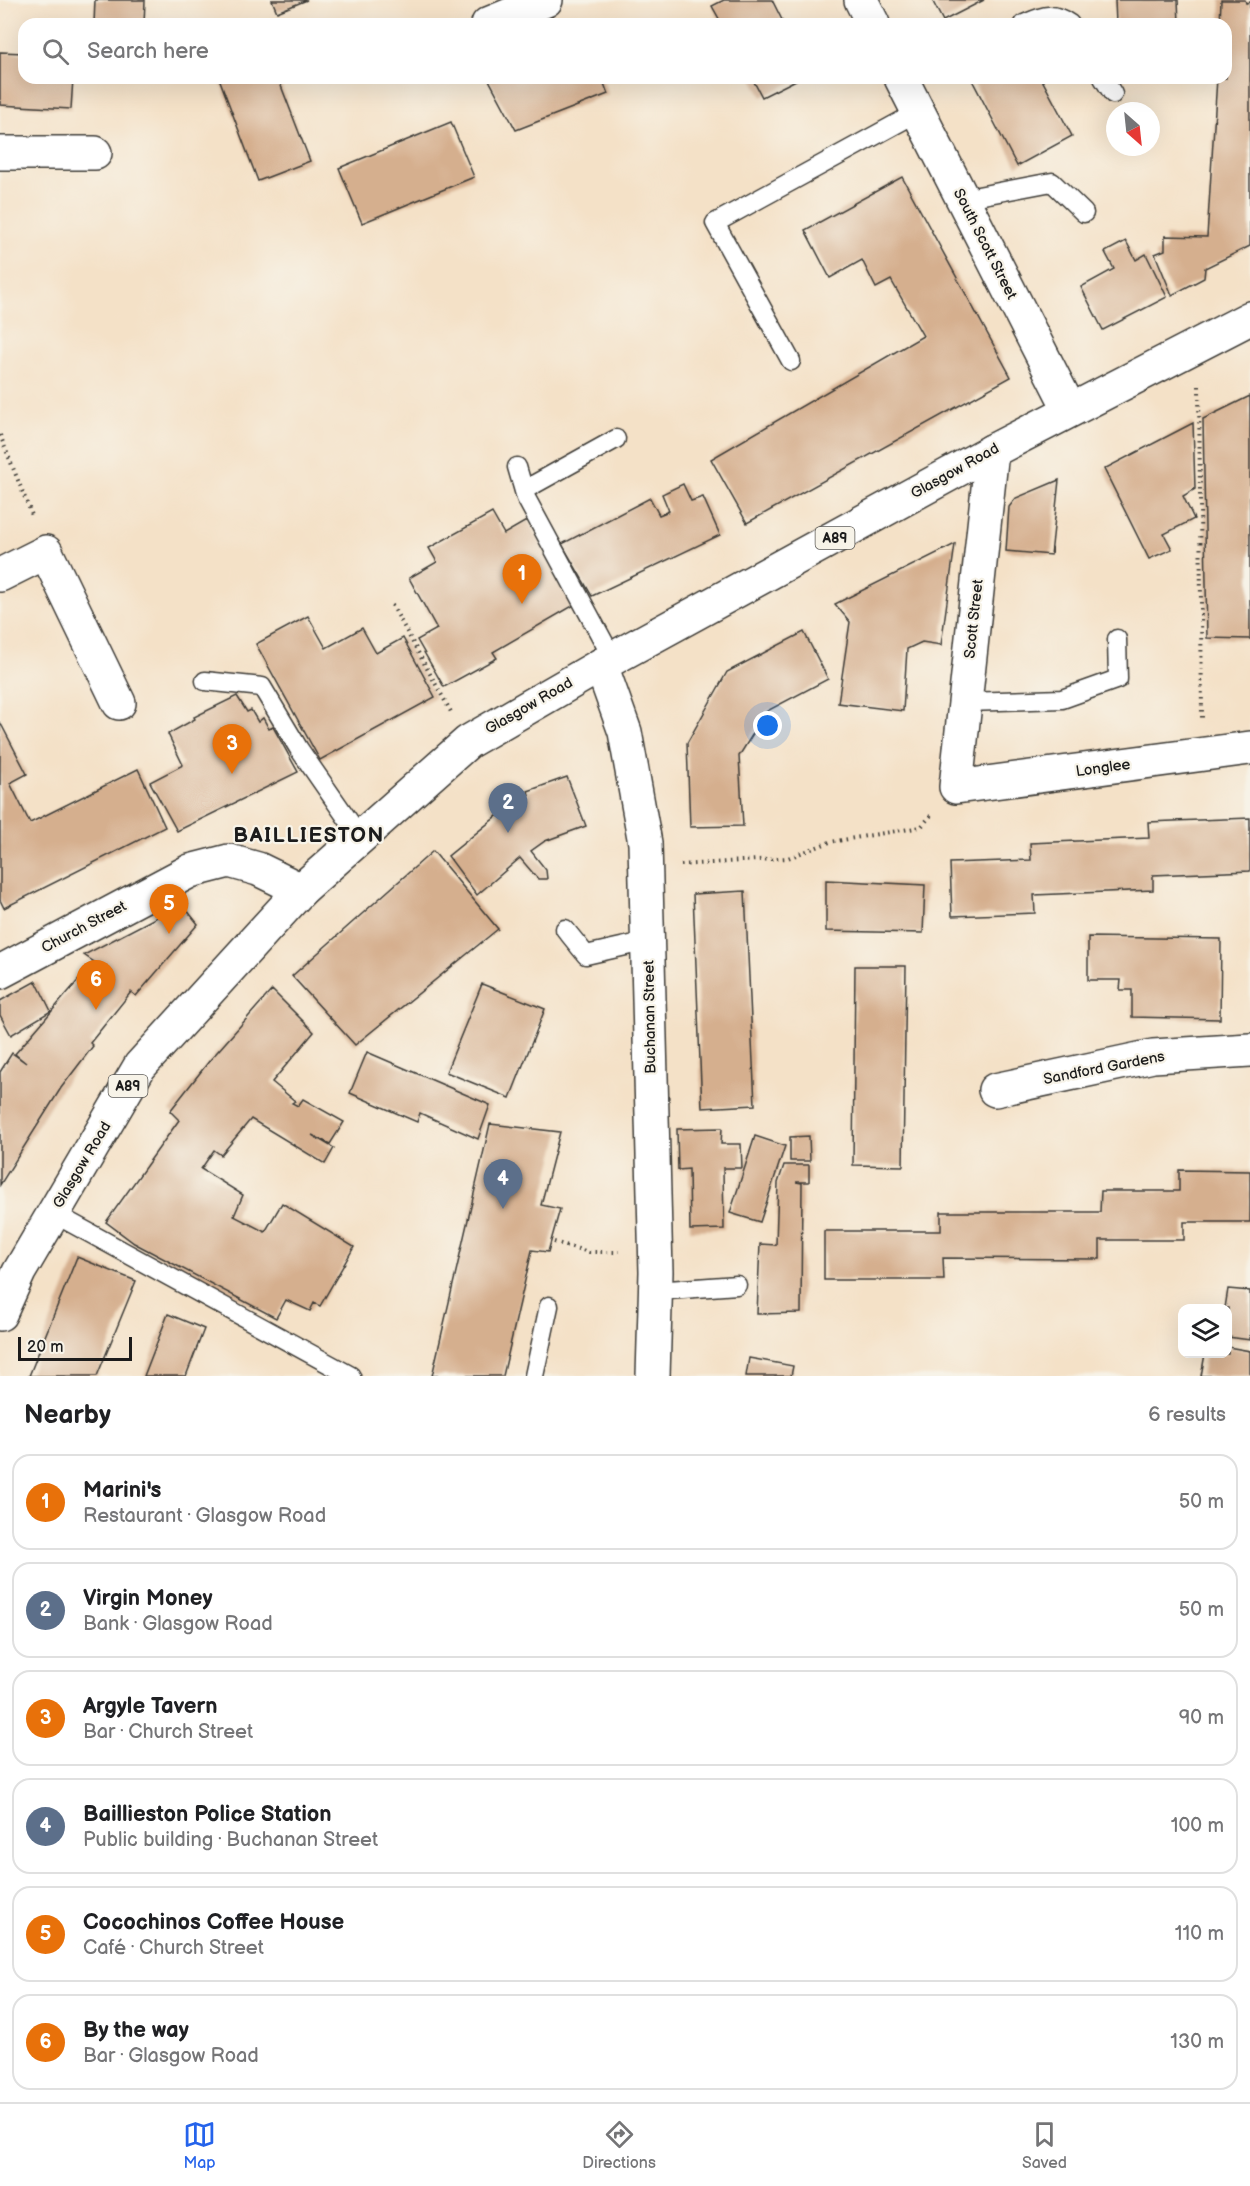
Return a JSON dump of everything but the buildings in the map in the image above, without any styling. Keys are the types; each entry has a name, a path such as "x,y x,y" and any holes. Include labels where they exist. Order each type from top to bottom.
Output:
{"street":[{"path":"502,18 546,0"},
{"path":"861,0 870,18"},
{"name":"South Scott Street","path":"906,84 918,112 1070,410"},
{"path":"0,153 95,153"},
{"name":"Glasgow Road","path":"0,1314 19,1272 140,1066 301,890 468,742 607,662 992,451 1250,318"},
{"name":"Scott Street","path":"956,788 992,451"},
{"path":"0,575 46,552 119,703"},
{"name":"Buchanan Street","path":"607,662 625,732 645,843 656,1253 652,1376"},
{"name":"Longlee","path":"956,788 1250,748"},
{"name":"Church Street","path":"2,967 190,871 230,861 258,869 301,890"},
{"name":"Sandford Gardens","path":"995,1090 1153,1056 1250,1050"}],"lane":[{"path":"1038,18 1045,15 1062,18"},
{"path":"1107,84 1113,94"},
{"path":"791,361 715,223 918,112"},
{"path":"962,199 1052,182 1084,213"},
{"path":"524,490 616,439"},
{"path":"517,467 526,498 607,662"},
{"path":"965,702 1062,699 1118,679 1118,639"},
{"path":"205,681 262,687 299,749 360,837"},
{"path":"565,929 586,955 648,941"},
{"path":"53,1213 351,1376"},
{"path":"655,1291 737,1285"},
{"path":"534,1376 549,1306"}],"path":[{"path":"1198,345 1202,755"},
{"path":"0,435 46,552"},
{"path":"392,605 468,742"},
{"path":"646,867 788,858 830,842 921,827 956,788"},
{"path":"554,1242 589,1252 656,1253"}],"place":[{"name":"Marini's","path":"522,604"},
{"name":"Argyle Tavern","path":"232,774"},
{"name":"Virgin Money","path":"508,833"},
{"name":"Cocochinos Coffee House","path":"169,934"},
{"name":"By the way","path":"96,1010"},
{"name":"Baillieston Police Station","path":"503,1209"}],"district":[{"name":"BAILLIESTON","path":"309,835"}]}
